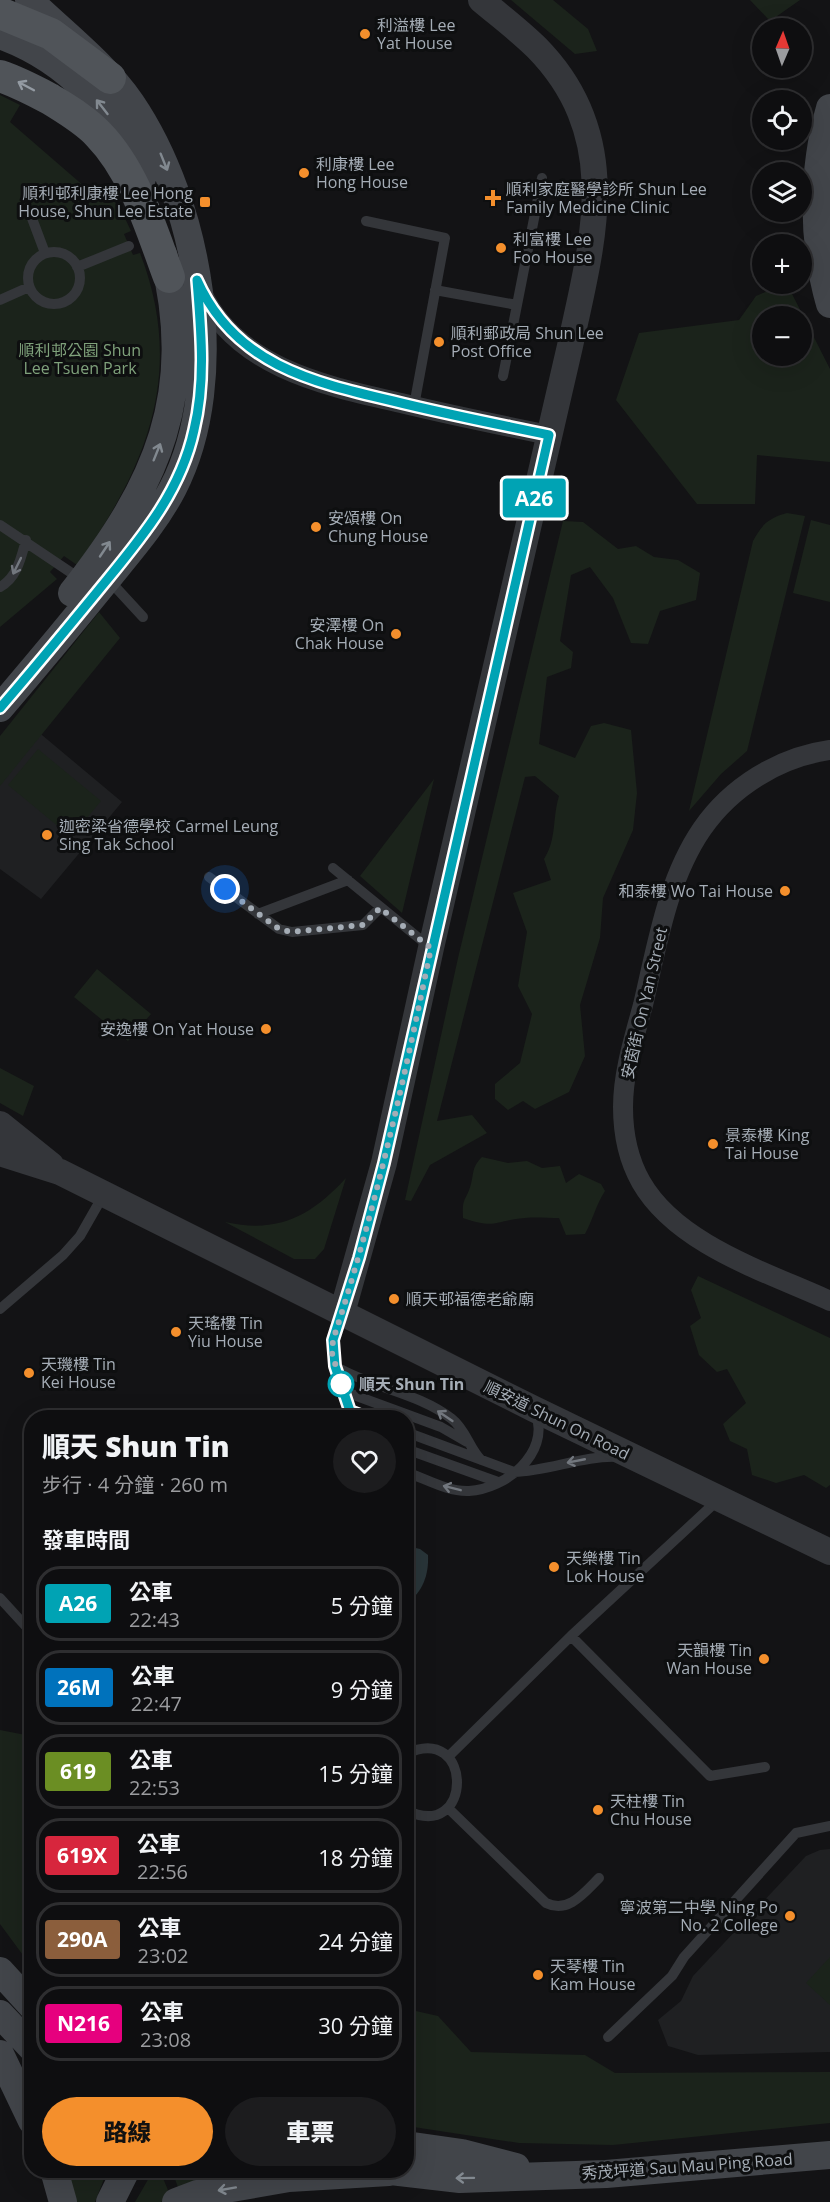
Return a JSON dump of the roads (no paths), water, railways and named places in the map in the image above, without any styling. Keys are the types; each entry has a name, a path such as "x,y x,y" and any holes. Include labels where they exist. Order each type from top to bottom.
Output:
{"main road":[{"path":"0,708 95,579 158,450 176,385 183,279 179,206 158,148 129,100 110,78 29,0"},
{"path":"0,13 51,34 110,78"},
{"path":"0,35 41,54 68,72 91,93 111,119 142,180 183,279"},
{"path":"0,76 20,82 64,107 98,134 124,169 183,279"},
{"path":"830,108 820,151 817,220 819,248 830,304"},
{"path":"0,678 95,579"},
{"path":"0,1971 24,1997"},
{"path":"0,2014 24,2040"},
{"path":"0,2054 24,2104"},
{"name":"秀茂坪道 Sau Mau Ping Road","path":"414,2146 462,2153 544,2174"},
{"name":"秀茂坪道 Sau Mau Ping Road","path":"414,2174 460,2179 544,2174 606,2174 830,2155"},
{"path":"56,2178 63,2202"},
{"path":"110,2202 122,2178"},
{"name":"秀茂坪道 Sau Mau Ping Road","path":"176,2202 197,2194 289,2178"}],"street":[{"path":"342,1312 384,1163 591,250 597,211 591,150 584,121 552,66 537,47 482,0"},
{"path":"183,279 220,322 245,344 279,367 332,387 549,435"},
{"name":"安茵街 On Yan Street","path":"830,750 782,764 752,780 714,814 691,848 679,875 661,929 628,1064 623,1106 626,1139 635,1169 649,1194 672,1219 703,1242 830,1301"},
{"name":"順安道 Shun On Road","path":"0,1124 60,1172"},
{"name":"順安道 Shun On Road","path":"0,1153 60,1172 104,1193 718,1500 830,1552"}],"lane":[{"path":"503,376 542,178"},
{"path":"30,213 45,254"},
{"path":"366,221 445,238 435,290 425,317 414,406"},
{"path":"77,267 129,246"},
{"path":"60,253 77,267 79,283 71,297 64,302 48,303 34,294 29,287 29,271 38,257 45,254 60,253"},
{"path":"0,300 29,287"},
{"path":"435,290 517,305"},
{"path":"0,525 95,579 143,617"},
{"path":"0,587 9,582 20,562 26,540"},
{"path":"333,868 431,948"},
{"path":"209,877 279,929 291,932 363,925 380,908"},
{"path":"258,914 348,880"},
{"path":"0,1309 63,1256 80,1236 104,1193"},
{"path":"342,1312 333,1340 335,1366 350,1410"},
{"path":"335,1366 360,1380 395,1390 438,1411 460,1427 481,1461"},
{"path":"344,1391 395,1410"},
{"path":"414,1475 454,1489 483,1489 498,1482 527,1461 538,1441 539,1428 534,1409"},
{"path":"414,1417 441,1427 470,1444"},
{"path":"414,1435 514,1472 531,1472 588,1459 634,1458"},
{"path":"414,1452 498,1482"},
{"path":"448,1757 571,1636 718,1500"},
{"path":"0,1598 24,1625"},
{"path":"571,1636 710,1776 765,1767"},
{"path":"414,1752 427,1748 448,1757 455,1765 459,1788 448,1808 428,1816 414,1814"},
{"path":"448,1808 482,1844 546,1903 555,1908 565,1907 599,1878"},
{"path":"608,2037 672,1976 684,1957 796,1833 830,1826"}],"place":[{"name":"利溢樓 Lee Yat House","path":"365,34"},
{"name":"利康樓 Lee Hong House","path":"304,173"},
{"name":"順利家庭醫學診所 Shun Lee Family Medicine Clinic","path":"493,198"},
{"name":"順利邨利康樓 Lee Hong House, Shun Lee Estate","path":"205,202"},
{"name":"利富樓 Lee Foo House","path":"501,248"},
{"name":"順利郵政局 Shun Lee Post Office","path":"439,342"},
{"name":"安頌樓 On Chung House","path":"316,527"},
{"name":"安澤樓 On Chak House","path":"396,634"},
{"name":"迦密梁省德學校 Carmel Leung Sing Tak School","path":"47,835"},
{"name":"和泰樓 Wo Tai House","path":"785,891"},
{"name":"安逸樓 On Yat House","path":"266,1029"},
{"name":"景泰樓 King Tai House","path":"713,1144"},
{"name":"順天邨福德老爺廟","path":"394,1299"},
{"name":"天瑤樓 Tin Yiu House","path":"176,1332"},
{"name":"天璣樓 Tin Kei House","path":"29,1373"},
{"name":"順天 Shun Tin","path":"341,1384"},
{"name":"天樂樓 Tin Lok House","path":"554,1567"},
{"name":"天韻樓 Tin Wan House","path":"764,1659"},
{"name":"天柱樓 Tin Chu House","path":"598,1810"},
{"name":"寧波第二中學 Ning Po No. 2 College","path":"790,1916"},
{"name":"天琴樓 Tin Kam House","path":"538,1975"}],"park label":[{"name":"順利邨公園 Shun Lee Tsuen Park","path":"80,359"}]}
